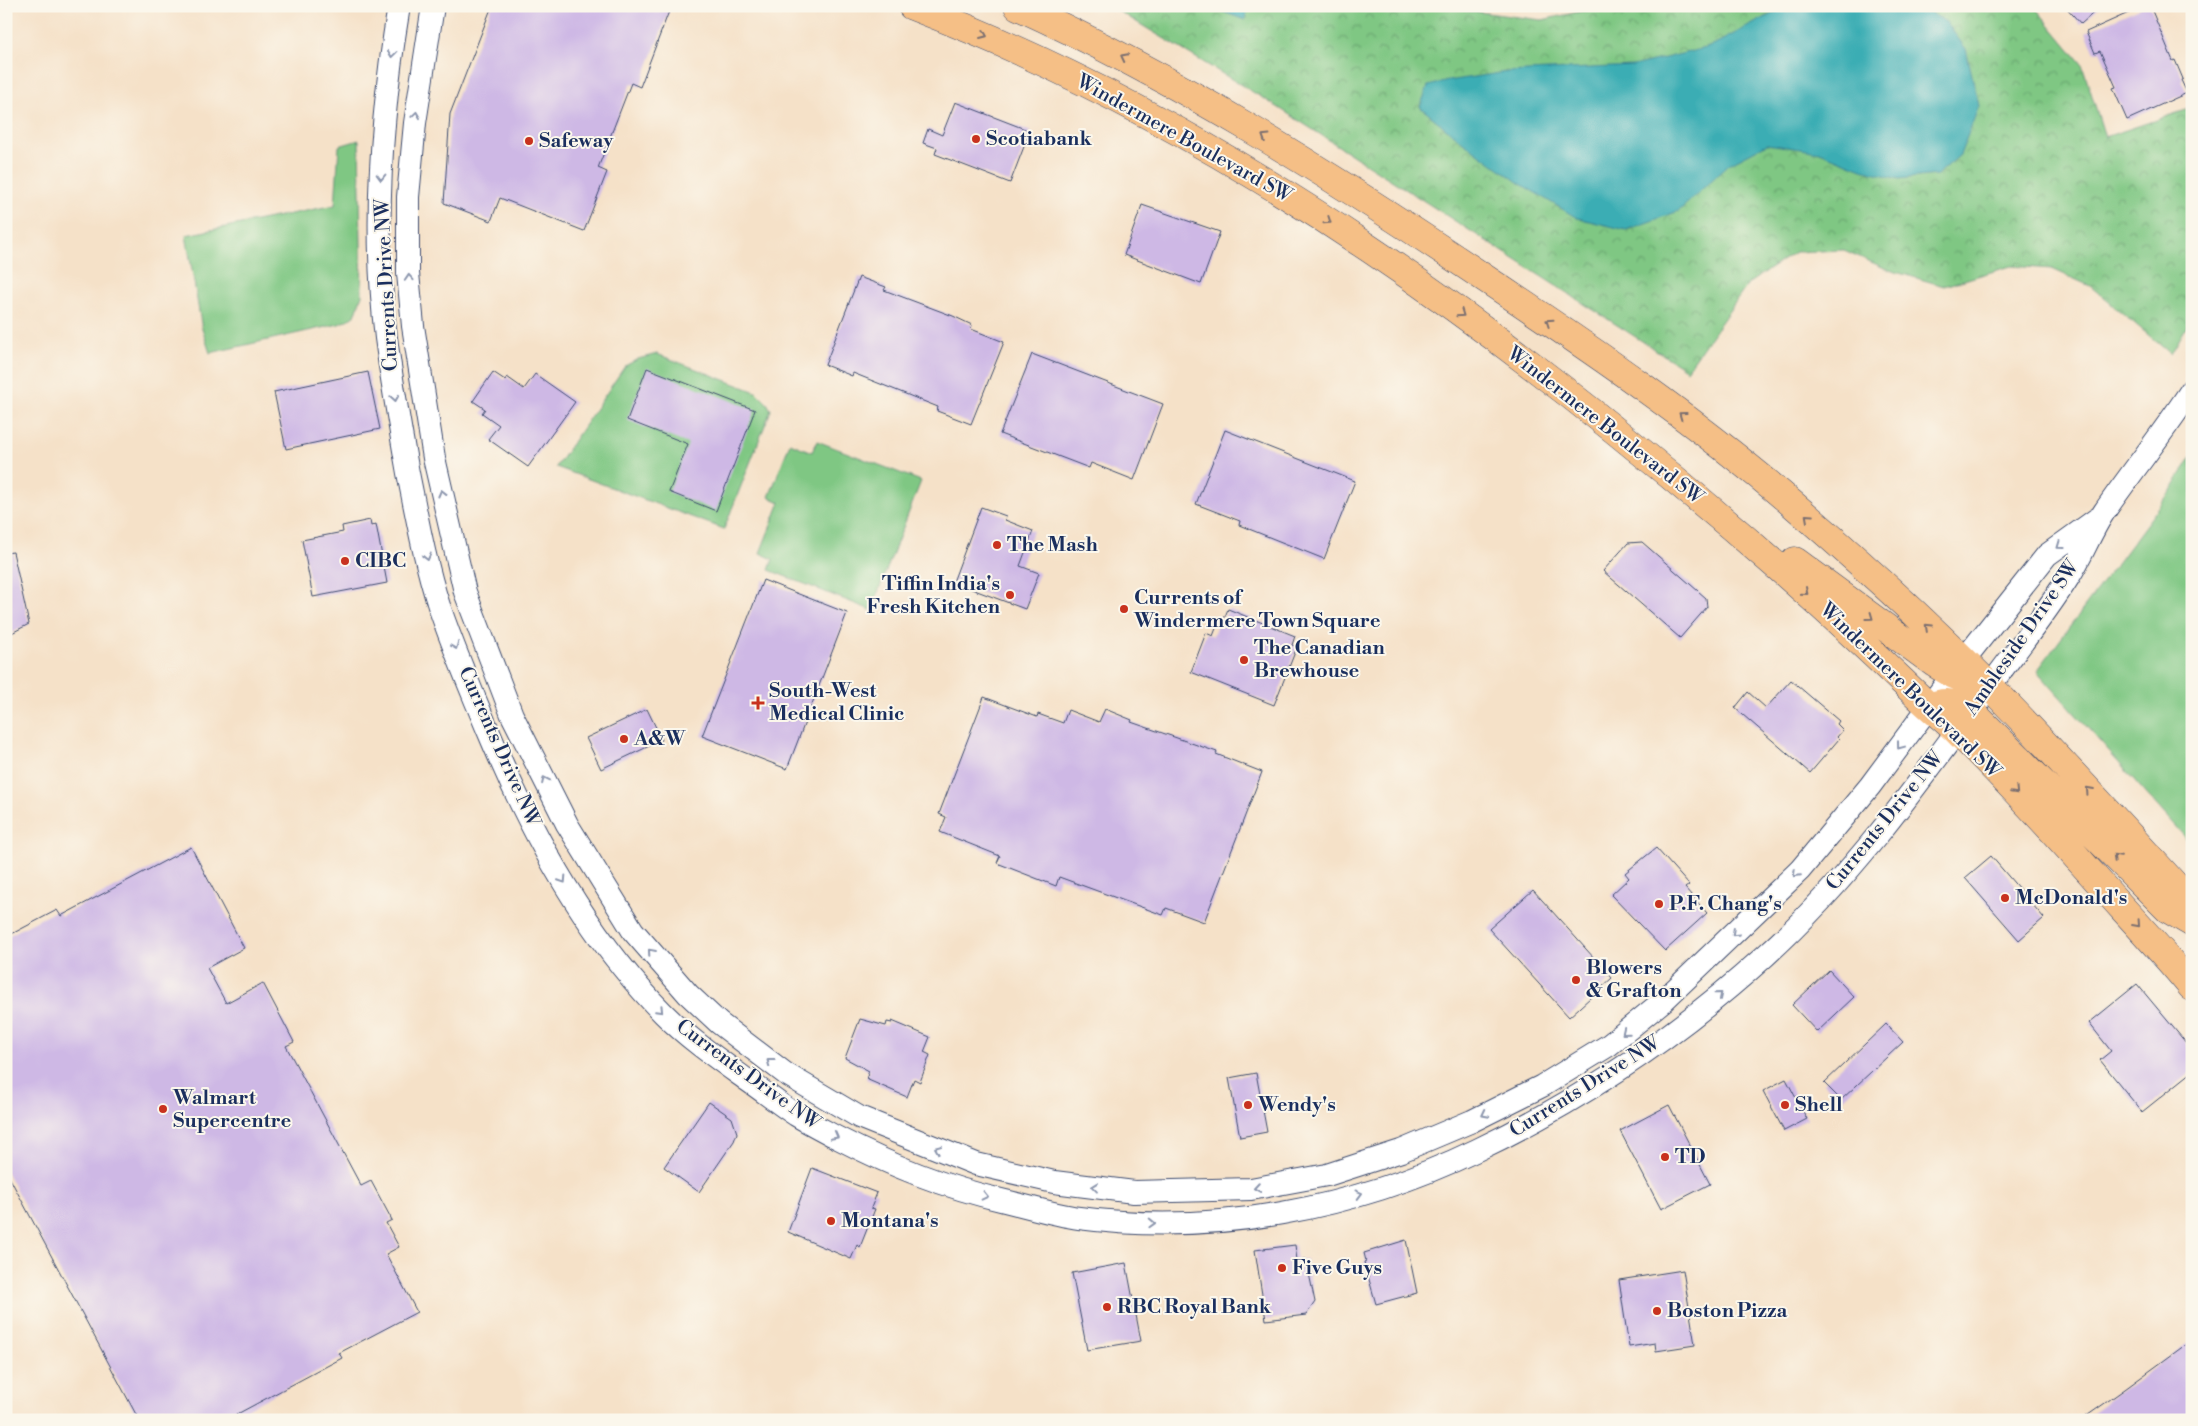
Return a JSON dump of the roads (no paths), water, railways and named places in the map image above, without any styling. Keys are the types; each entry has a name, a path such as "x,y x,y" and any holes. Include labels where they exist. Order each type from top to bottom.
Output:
{"main road":[{"name":"Windermere Boulevard SW","path":"912,6 990,38 1073,76 1226,157 1380,257 1489,334 1596,416 1742,536 1847,628 1930,707 1964,721 2047,824 2192,987"},
{"name":"Windermere Boulevard SW","path":"1018,6 1126,58 1230,116 1398,220 1621,372 1715,439 1796,507 1958,668 1990,686 2192,904"},
{"path":"1742,536 1774,546 1910,646 1958,668"},
{"path":"1964,721 2168,909 2192,923"}],"street":[{"name":"Currents Drive NW","path":"399,6 391,56 381,170 380,252 385,333 399,425 415,510 438,600 480,712 514,792 555,868 602,942 660,1010 692,1040 800,1118 876,1157 954,1189 1074,1218 1154,1224 1233,1220 1312,1207 1392,1185 1471,1154 1550,1114 1627,1065 1700,1012 1768,954 1826,894 1873,839 1964,721"},
{"name":"Currents Drive NW","path":"433,6 415,123 409,188 408,273 416,349 434,458 465,592 483,641 512,715 567,824 633,931 688,994 719,1022 786,1074 859,1117 976,1164 1054,1182 1134,1192 1251,1189 1327,1175 1401,1151 1472,1121 1542,1086 1609,1045 1663,1001 1800,870 1870,786 1930,707"},
{"name":"Ambleside Drive SW","path":"1964,721 2070,576 2100,517 2166,429 2192,388"},
{"name":"Ambleside Drive SW","path":"1930,707 1958,668 2047,555 2100,517"}],"water":[{"path":"1207,6 1248,6 1245,20"},
{"path":"1787,6 1920,6 1946,22 1966,49 1979,106 1960,155 1937,175 1899,179 1862,169 1820,152 1767,144 1729,164 1679,211 1626,230 1577,218 1519,183 1459,139 1420,107 1428,86 1448,81 1507,72 1633,66 1709,47"}],"place":[{"name":"Scotiabank","path":"976,139"},
{"name":"Safeway","path":"529,141"},
{"name":"The Mash","path":"997,545"},
{"name":"CIBC","path":"345,561"},
{"name":"Tiffin India's Fresh Kitchen","path":"1010,595"},
{"name":"Currents of Windermere Town Square","path":"1124,609"},
{"name":"The Canadian Brewhouse","path":"1244,660"},
{"name":"South-West Medical Clinic","path":"758,703"},
{"name":"A&W","path":"624,739"},
{"name":"McDonald's","path":"2005,898"},
{"name":"P.F. Chang's","path":"1659,904"},
{"name":"Blowers & Grafton","path":"1576,980"},
{"name":"Wendy's","path":"1248,1105"},
{"name":"Shell","path":"1785,1105"},
{"name":"Walmart Supercentre","path":"163,1109"},
{"name":"TD","path":"1665,1157"},
{"name":"Montana's","path":"831,1221"},
{"name":"Five Guys","path":"1282,1268"},
{"name":"RBC Royal Bank","path":"1107,1307"},
{"name":"Boston Pizza","path":"1657,1311"}]}
